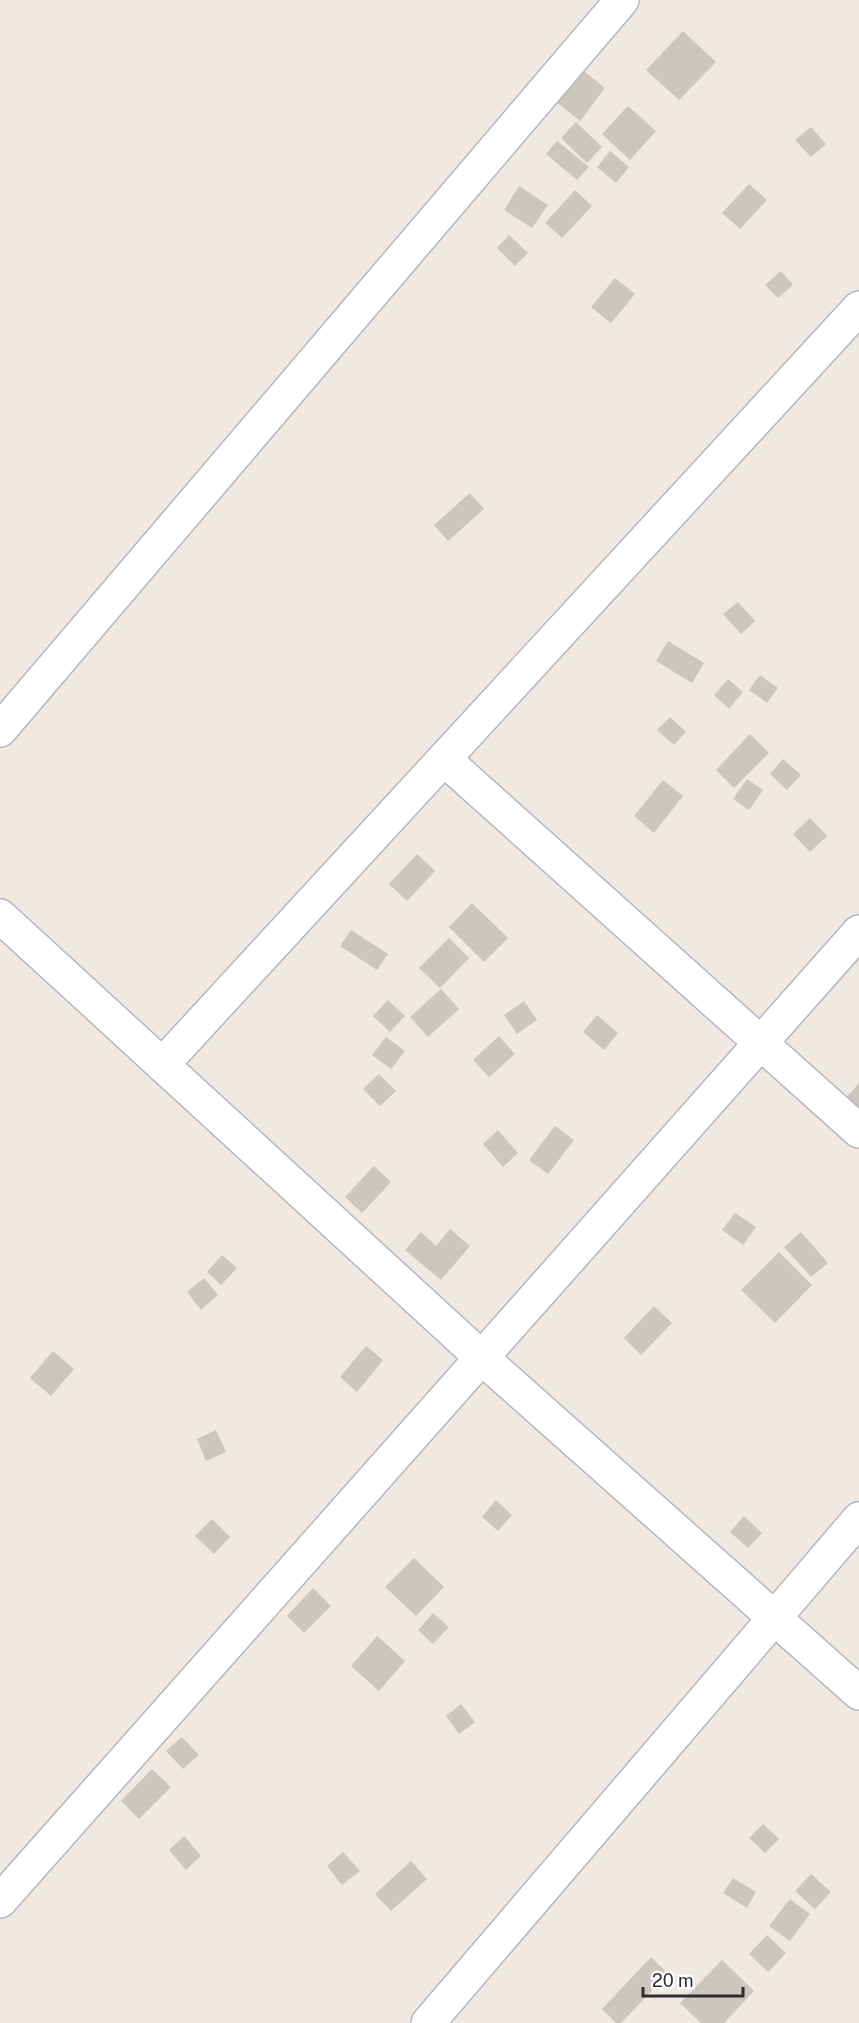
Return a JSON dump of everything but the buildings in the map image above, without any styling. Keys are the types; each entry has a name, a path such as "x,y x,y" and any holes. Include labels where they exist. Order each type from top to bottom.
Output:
{"street":[{"path":"0,730 622,0"},
{"path":"162,1065 859,308"},
{"path":"444,759 859,1131"},
{"path":"0,916 482,1358 859,1693"},
{"path":"0,1901 859,932"},
{"path":"428,2023 859,1519"}]}
